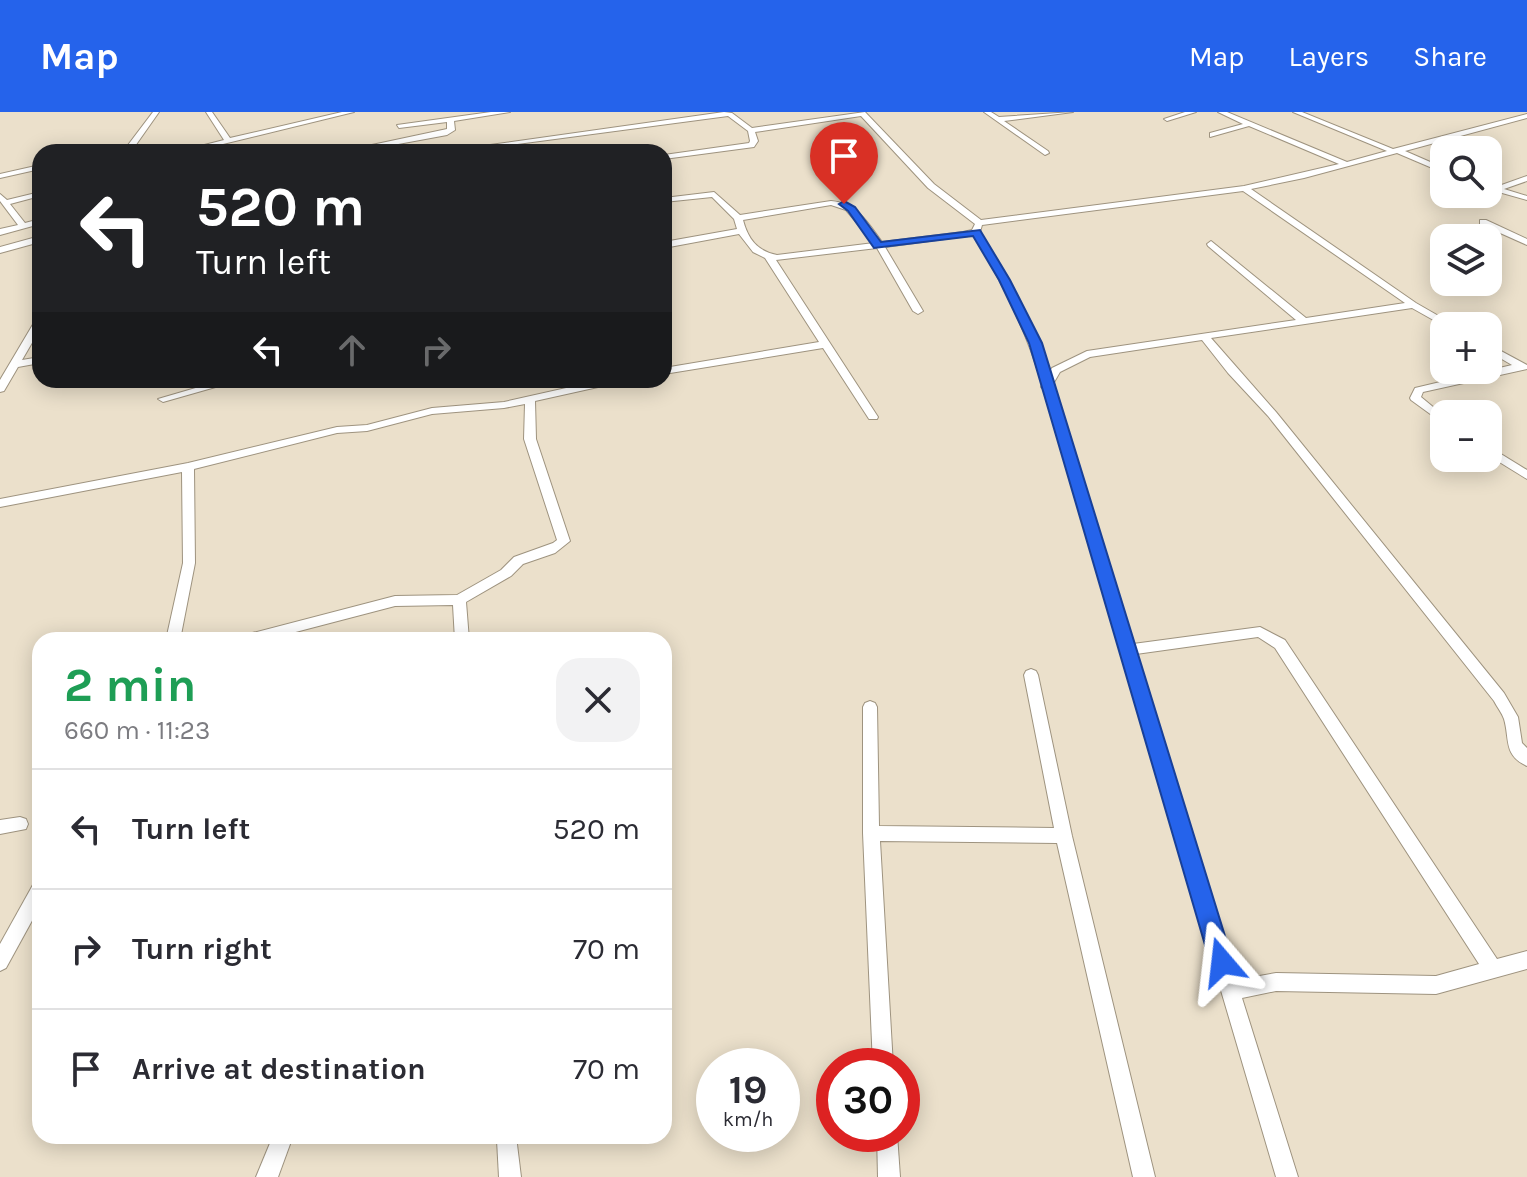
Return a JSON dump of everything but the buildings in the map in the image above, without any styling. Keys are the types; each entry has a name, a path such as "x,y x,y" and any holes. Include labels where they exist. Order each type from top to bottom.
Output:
{"street":[{"path":"135,144 156,112"},
{"path":"209,112 228,141"},
{"path":"215,144 296,122 351,112"},
{"path":"399,126 507,112"},
{"path":"987,112 1045,153"},
{"path":"1000,119 1070,112"},
{"path":"1221,112 1345,164"},
{"path":"1296,112 1430,165"},
{"path":"502,144 728,113 751,130 754,141 751,145 672,156"},
{"path":"751,130 862,113 899,156 978,227 1035,343 1287,1177"},
{"path":"1167,119 1187,113"},
{"path":"769,257 878,245 1295,179 1527,116"},
{"path":"387,144 447,133 451,130 450,119"},
{"path":"1213,135 1249,124"},
{"path":"3,176 32,169"},
{"path":"1502,185 1527,178"},
{"path":"1244,188 1430,314"},
{"path":"1502,191 1527,198"},
{"path":"672,199 714,194 738,218 741,231 753,247 769,257 873,417"},
{"path":"2,199 32,195"},
{"path":"2,199 23,226"},
{"path":"738,218 831,203 844,204 878,245 918,311"},
{"path":"1483,222 1527,242"},
{"path":"0,232 32,223"},
{"path":"672,244 741,231"},
{"path":"0,250 32,241"},
{"path":"1211,244 1304,321"},
{"path":"1046,387 1056,370 1087,354 1413,305"},
{"path":"0,389 32,335"},
{"path":"1204,336 1272,414 1499,697 1511,717 1515,746 1527,759"},
{"path":"672,370 826,344"},
{"path":"1502,355 1524,367"},
{"path":"14,365 32,362"},
{"path":"1430,410 1415,398 1419,390 1524,367"},
{"path":"163,399 205,388"},
{"path":"0,503 188,467 337,430 367,428 432,411 493,407 580,388"},
{"path":"276,632 395,601 459,600 506,573 510,565 523,556 559,547 564,541 530,439 530,399"},
{"path":"1502,459 1527,475"},
{"path":"175,632 189,563 188,467"},
{"path":"459,600 461,632"},
{"path":"1127,650 1260,632 1272,636 1492,968"},
{"path":"1031,675 1064,836 1144,1177"},
{"path":"870,707 871,833 882,1048"},
{"path":"0,827 20,824"},
{"path":"871,833 1064,836"},
{"path":"0,962 32,904"},
{"path":"1230,991 1276,982 1436,985 1527,960"},
{"path":"267,1177 280,1144"},
{"path":"507,1144 510,1177"},
{"path":"888,1152 889,1177"}],"route":[{"path":"844,204 878,245 976,232 1005,280 1035,343 1222,962"}]}
